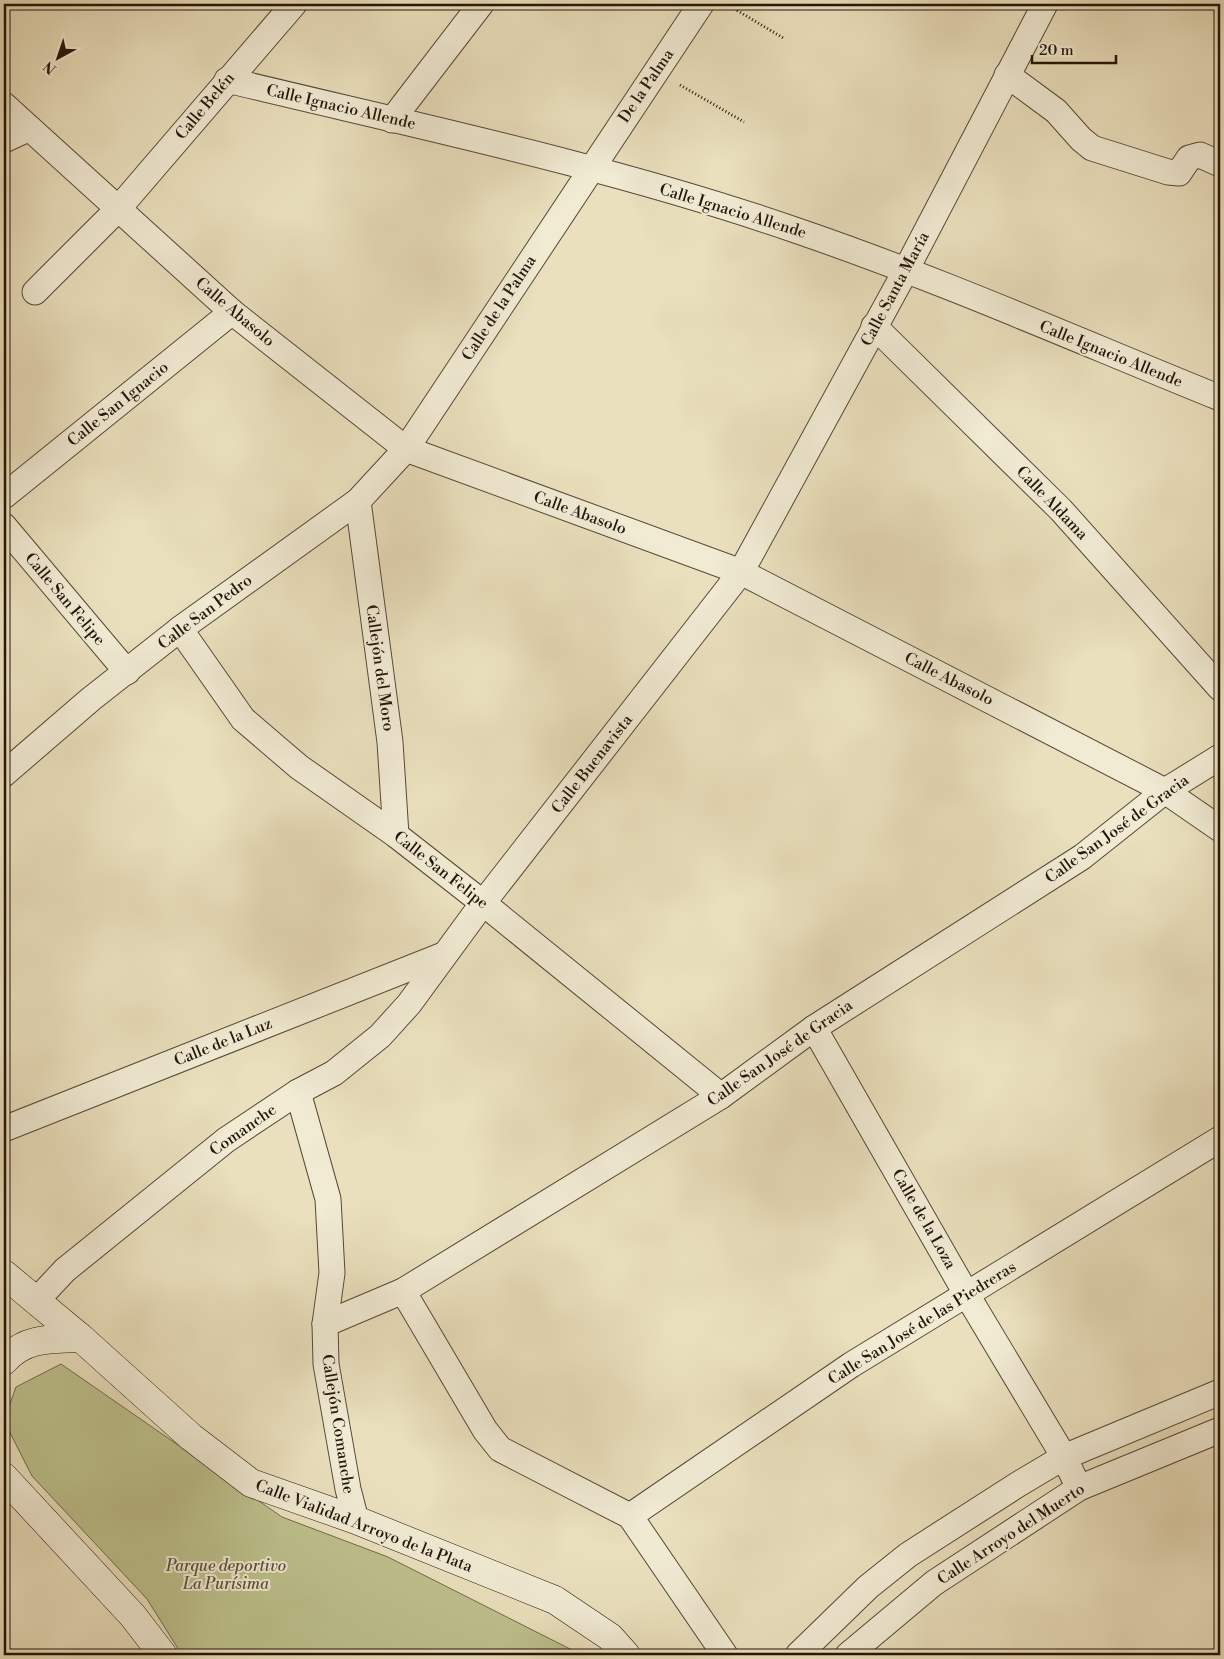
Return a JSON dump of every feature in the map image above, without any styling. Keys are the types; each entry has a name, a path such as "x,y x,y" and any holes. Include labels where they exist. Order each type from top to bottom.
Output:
{"main road":[{"name":"Calle Vialidad Arroyo de la Plata","path":"4,1274 81,1338 191,1437 251,1483 356,1520 555,1600 610,1637 626,1655"},
{"path":"4,1361 28,1342 42,1339 81,1338"},
{"path":"4,1476 134,1616 163,1655"}],"street":[{"name":"Calle Belén","path":"35,292 118,209 294,4"},
{"path":"392,120 481,4"},
{"name":"De la Palma","path":"591,168 701,4"},
{"name":"Calle Santa María","path":"741,572 906,270 1045,4"},
{"path":"1007,74 1056,111 1081,139 1092,148 1168,172 1179,173 1189,158 1200,155 1220,164"},
{"name":"Calle Ignacio Allende","path":"227,80 591,168 794,229 906,270 1220,398"},
{"name":"Calle Abasolo","path":"4,105 28,129 232,312 406,449 741,572 1165,791 1220,829"},
{"path":"4,140 28,129"},
{"name":"Calle de la Palma","path":"406,449 591,168"},
{"name":"Calle San Ignacio","path":"4,496 232,312"},
{"name":"Calle Aldama","path":"874,326 1061,510 1220,688"},
{"name":"Calle San Pedro","path":"4,774 91,699 180,628 358,501 406,449"},
{"name":"Callejón del Moro","path":"358,501 390,742 396,835"},
{"name":"Calle San Felipe","path":"4,526 127,672"},
{"name":"Calle Buenavista","path":"443,956 741,572"},
{"name":"Calle San Felipe","path":"180,628 243,719 299,767 396,835 483,903 721,1096"},
{"name":"Calle San José de Gracia","path":"325,1324 402,1291 721,1096 814,1028 1082,857 1165,791 1220,757"},
{"name":"Comanche","path":"36,1301 65,1270 210,1153 298,1092 334,1073 380,1036 408,1004 443,956"},
{"name":"Calle de la Luz","path":"4,1129 443,956"},
{"name":"Calle de la Loza","path":"814,1028 967,1295 1064,1457 1079,1488"},
{"name":"Callejón Comanche","path":"298,1092 328,1199 332,1273 325,1324 327,1374 344,1470 356,1520"},
{"name":"Calle San José de las Piedreras","path":"630,1516 851,1365 1220,1140"},
{"path":"402,1291 485,1430 500,1449 630,1516 725,1655"},
{"path":"798,1655 868,1587 908,1555 1064,1457 1220,1392"},
{"name":"Calle Arroyo del Muerto","path":"848,1655 934,1583 1079,1488 1220,1430"},
{"path":"868,1587 893,1616"}],"path":[{"path":"726,4 785,39"},
{"path":"656,72 744,122"}],"green space":[{"name":"Parque deportivo La Purísima","path":"61,1364 282,1517 388,1557 582,1655 182,1655 147,1599 32,1476 4,1421 16,1387"}]}
